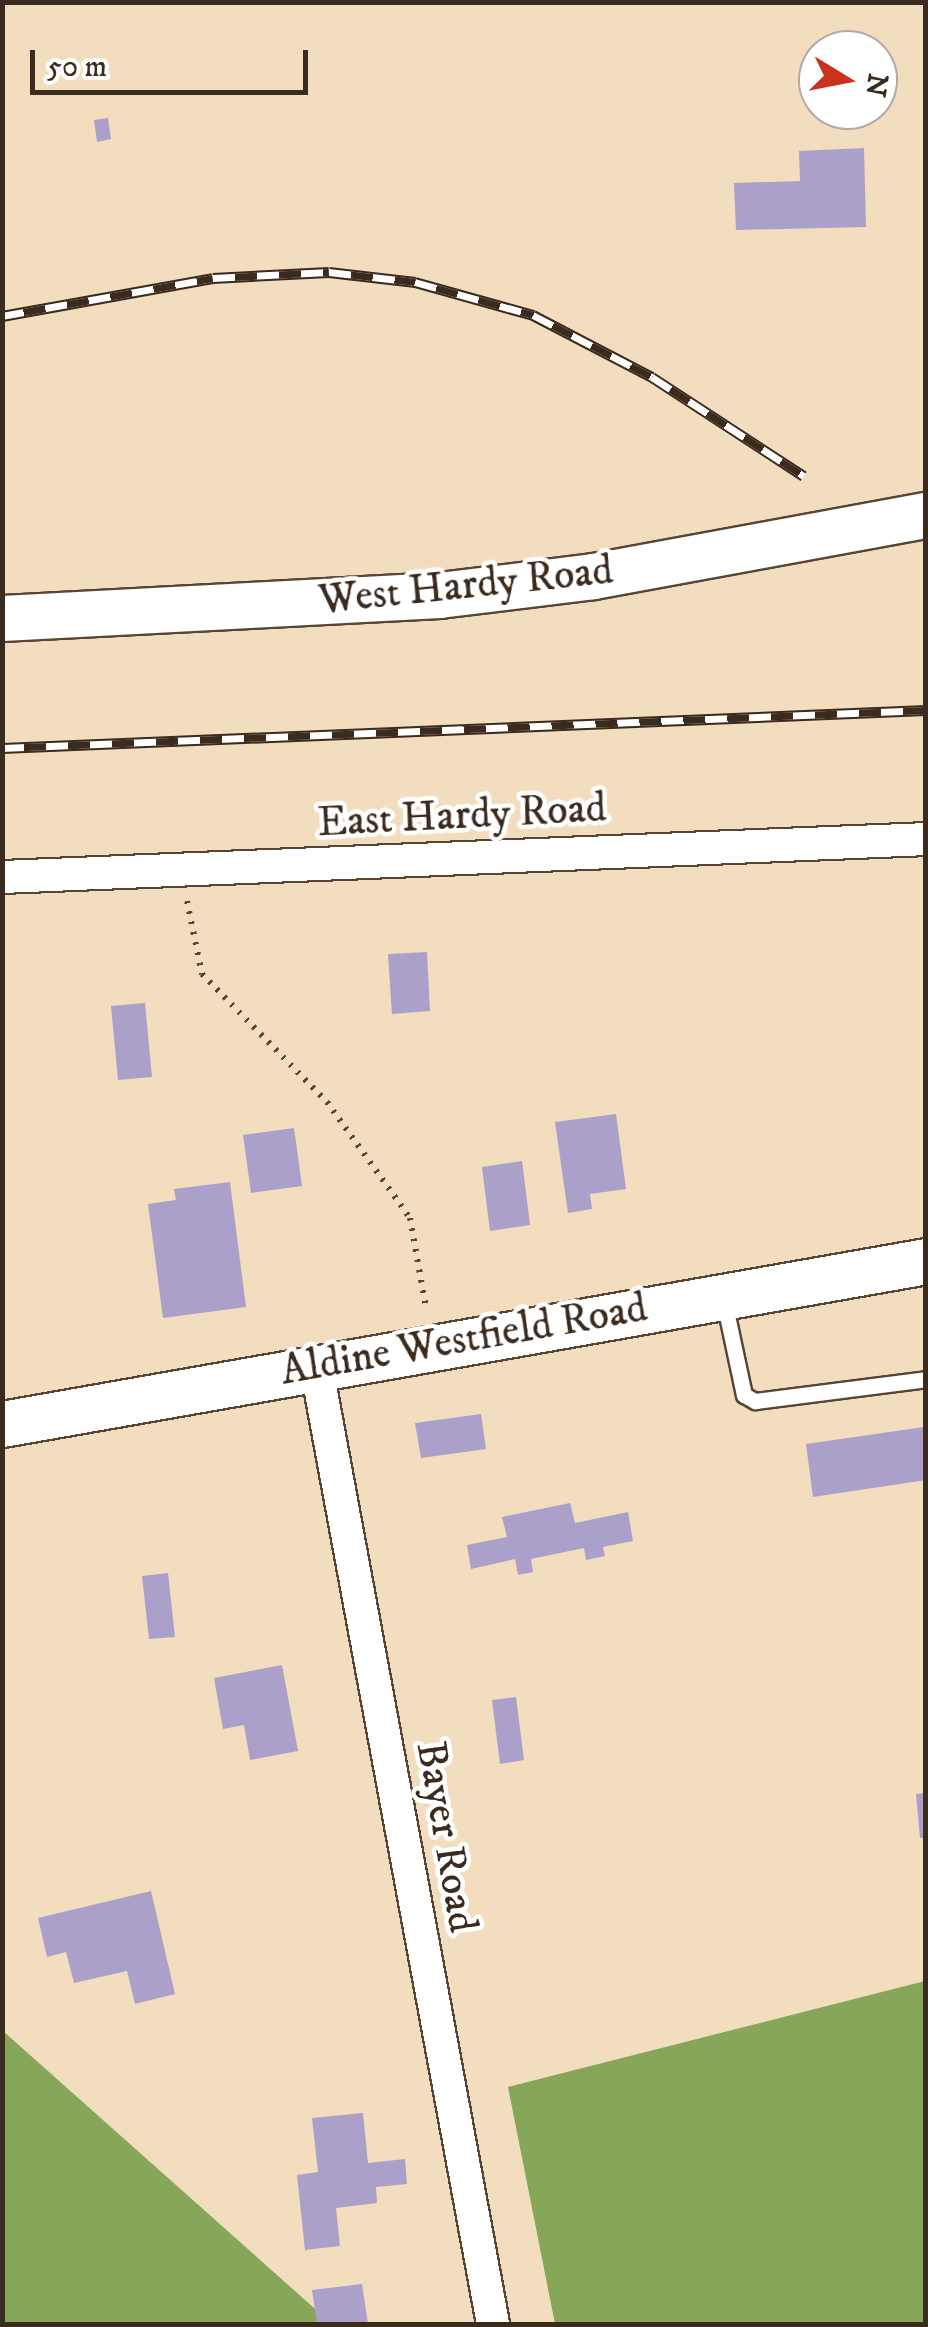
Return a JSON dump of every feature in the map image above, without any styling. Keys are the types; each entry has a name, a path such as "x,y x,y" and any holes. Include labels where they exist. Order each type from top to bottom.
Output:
{"main road":[{"name":"West Hardy Road","path":"2,618 439,596 593,576 926,515"},
{"name":"Aldine Westfield Road","path":"2,1424 316,1365 926,1261"}],"street":[{"name":"East Hardy Road","path":"2,877 926,839"},
{"name":"Bayer Road","path":"316,1365 493,2324"}],"lane":[{"path":"722,1296 744,1395 754,1401 926,1379"}],"path":[{"path":"181,870 202,974 328,1102 410,1218 433,1346"}],"green space":[{"path":"925,1981 925,2324 555,2324 508,2087"},
{"path":"3,2031 332,2324 3,2324"}],"building":[{"path":"108,118 111,139 97,142 94,120"},
{"path":"864,148 866,227 736,230 734,183 800,181 799,151"},
{"path":"427,952 430,1011 392,1014 388,954"},
{"path":"145,1003 152,1077 118,1080 111,1006"},
{"path":"616,1114 626,1189 590,1194 592,1209 568,1213 555,1122"},
{"path":"294,1128 302,1186 251,1193 243,1135"},
{"path":"522,1161 530,1225 490,1231 482,1167"},
{"path":"230,1182 246,1307 163,1318 148,1204 176,1200 174,1189"},
{"path":"481,1414 486,1449 421,1458 415,1423"},
{"path":"924,1427 926,1480 813,1497 806,1444"},
{"path":"570,1503 575,1523 628,1512 633,1541 603,1547 605,1556 586,1560 584,1548 531,1559 533,1572 518,1575 515,1559 471,1569 467,1545 507,1537 502,1517"},
{"path":"168,1573 175,1637 149,1639 142,1576"},
{"path":"282,1665 298,1751 250,1760 244,1725 223,1729 214,1678"},
{"path":"516,1697 524,1760 500,1764 492,1700"},
{"path":"926,1793 926,1838 920,1838 916,1794"},
{"path":"151,1891 175,1994 135,2004 127,1971 74,1983 66,1952 47,1957 38,1918"},
{"path":"363,2113 368,2163 405,2159 407,2184 376,2187 377,2203 336,2208 340,2246 305,2250 297,2175 318,2172 312,2118"},
{"path":"362,2284 368,2324 317,2324 312,2290"}],"railway":[{"path":"2,316 213,278 329,272 415,282 533,315 652,377 804,476"},
{"path":"2,748 926,710"}]}
